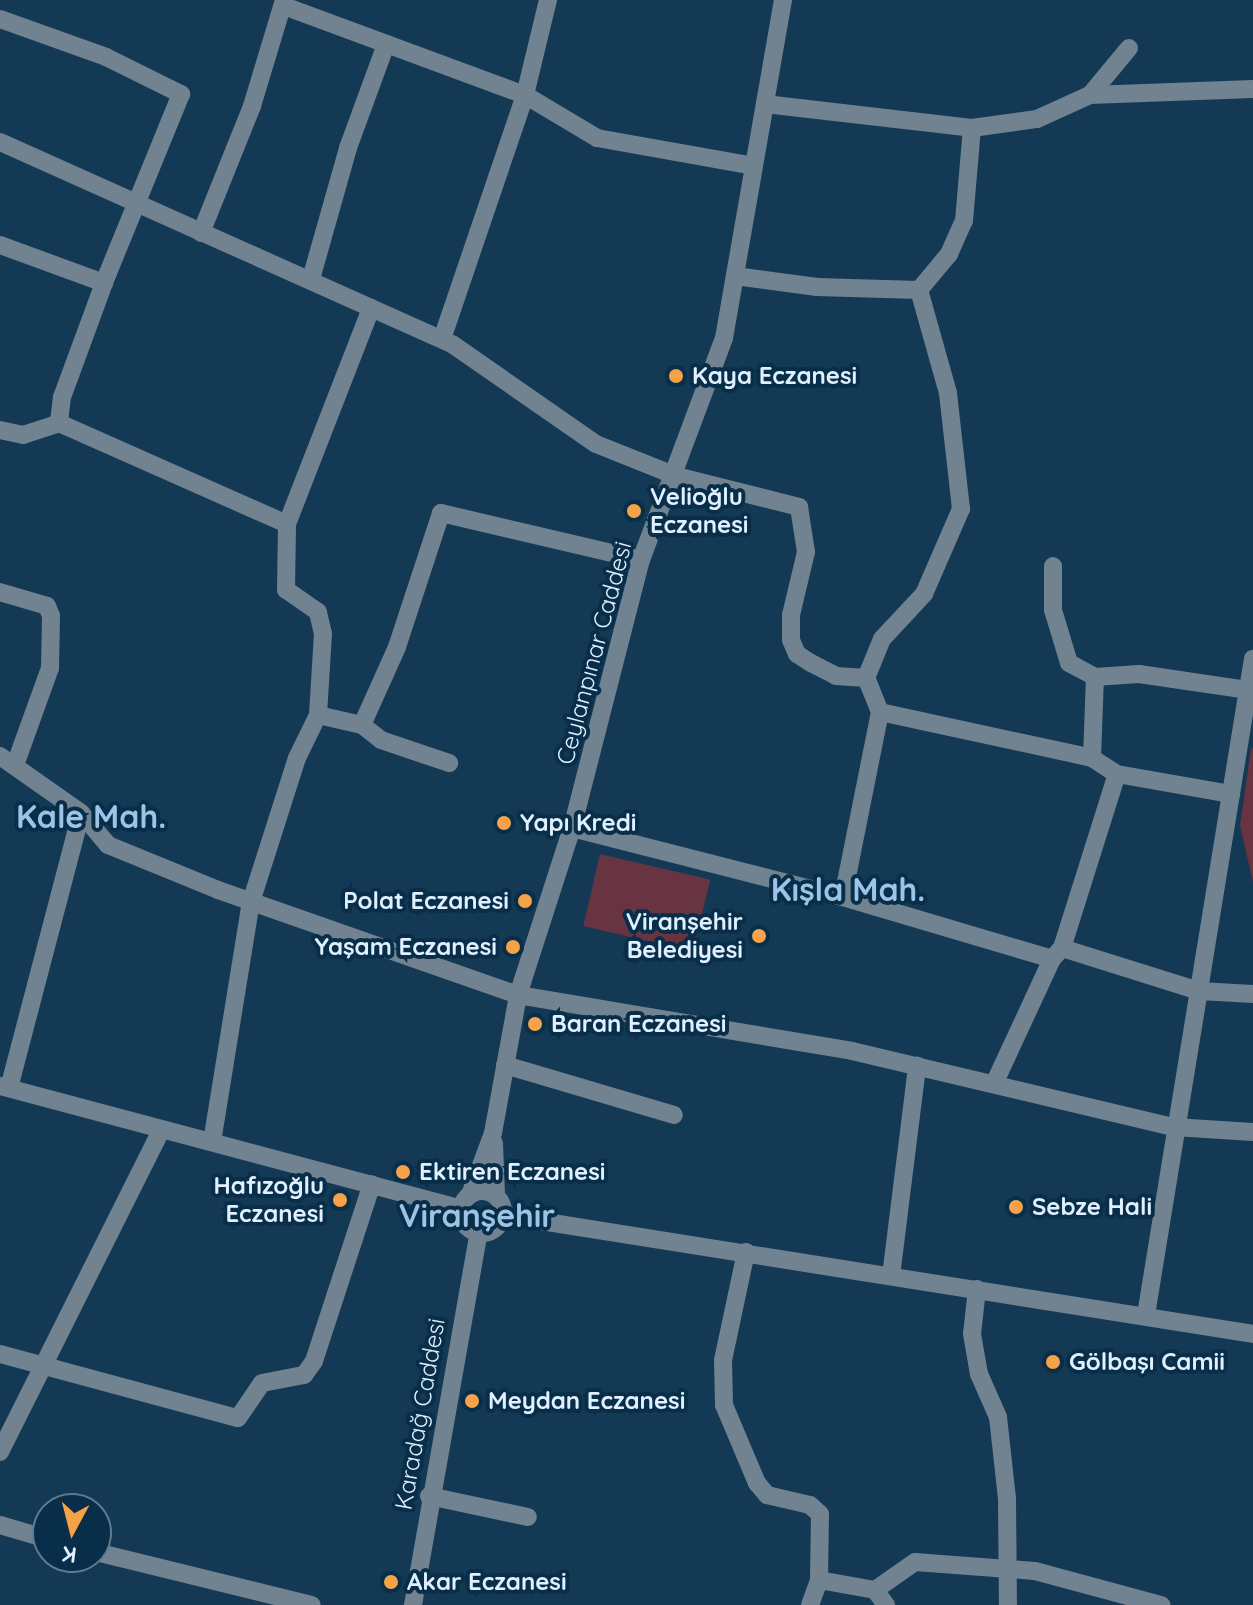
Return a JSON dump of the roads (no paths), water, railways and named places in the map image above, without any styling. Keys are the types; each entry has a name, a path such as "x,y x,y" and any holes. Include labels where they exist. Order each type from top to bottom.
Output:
{"street":[{"path":"442,339 525,95 548,0"},
{"name":"Ceylanpınar Caddesi","path":"493,1133 518,995 572,828 641,560 676,476 724,338 765,104 776,1"},
{"path":"201,233 284,3 525,95 597,138 754,166"},
{"path":"0,19 106,57 181,94 104,283 62,397 59,423"},
{"path":"311,279 348,148 386,44"},
{"path":"1090,95 1129,48"},
{"path":"765,104 972,128 1037,119 1090,95 1253,89"},
{"path":"919,290 949,254 964,221 972,128"},
{"path":"0,142 442,339 596,444 676,476 799,507 806,552 791,615 791,640 797,654 836,676 866,678"},
{"path":"0,245 104,283"},
{"path":"735,276 817,287 919,290"},
{"path":"843,897 880,712 866,678 882,639 924,594 961,509 948,393 919,290"},
{"path":"212,1142 251,902 297,758 318,715 323,634 318,612 286,590 287,524 371,308"},
{"path":"0,430 23,435 59,423 287,524"},
{"path":"362,725 397,647 441,513 641,560"},
{"path":"1053,566 1053,610 1063,655 1095,677 1139,674 1247,690"},
{"path":"0,592 47,606 51,616 50,668 7,761 81,813 108,845 251,902 518,995 917,1066 1174,1127 1253,1132"},
{"path":"1146,1315 1174,1127 1253,659"},
{"path":"1092,758 1095,677"},
{"path":"880,712 1092,758 1117,774 1231,794"},
{"path":"318,715 362,725 381,740 449,763"},
{"path":"994,1084 1057,954 1117,774"},
{"path":"81,813 5,1087 372,1184 466,1202 483,1191 496,1196"},
{"path":"572,828 1199,991 1253,994"},
{"path":"505,1065 674,1115"},
{"path":"891,1276 917,1066"},
{"path":"0,1452 162,1129"},
{"path":"493,1133 496,1196 502,1215"},
{"path":"493,1133 466,1202 463,1221 479,1232 491,1230 502,1215"},
{"path":"0,1354 46,1362 238,1418 262,1383 304,1375 314,1361 372,1184"},
{"path":"502,1215 1253,1334"},
{"name":"Karadağ Caddesi","path":"413,1605 429,1496 479,1232"},
{"path":"746,1252 723,1360 724,1405 757,1483 767,1495 810,1505 820,1514 819,1580 810,1605"},
{"path":"977,1289 972,1334 979,1374 998,1417 1010,1568 1008,1605"},
{"path":"429,1496 528,1517"},
{"path":"0,1525 32,1534"},
{"path":"112,1556 312,1605"},
{"path":"819,1580 880,1598 915,1562 1010,1568 1161,1605"}],"place":[{"name":"Kaya Eczanesi","path":"676,376"},
{"name":"Velioğlu Eczanesi","path":"634,511"},
{"name":"Yapı Kredi","path":"504,823"},
{"name":"Polat Eczanesi","path":"525,901"},
{"name":"Viranşehir Belediyesi","path":"759,936"},
{"name":"Yaşam Eczanesi","path":"513,947"},
{"name":"Baran Eczanesi","path":"535,1024"},
{"name":"Ektiren Eczanesi","path":"403,1172"},
{"name":"Hafızoğlu Eczanesi","path":"340,1200"},
{"name":"Sebze Hali","path":"1016,1207"},
{"name":"Gölbaşı Camii","path":"1053,1362"},
{"name":"Meydan Eczanesi","path":"472,1401"},
{"name":"Akar Eczanesi","path":"391,1582"}],"district":[{"name":"Kale Mah.","path":"91,816"},
{"name":"Kışla Mah.","path":"848,889"},
{"name":"Viranşehir","path":"477,1215"}]}
